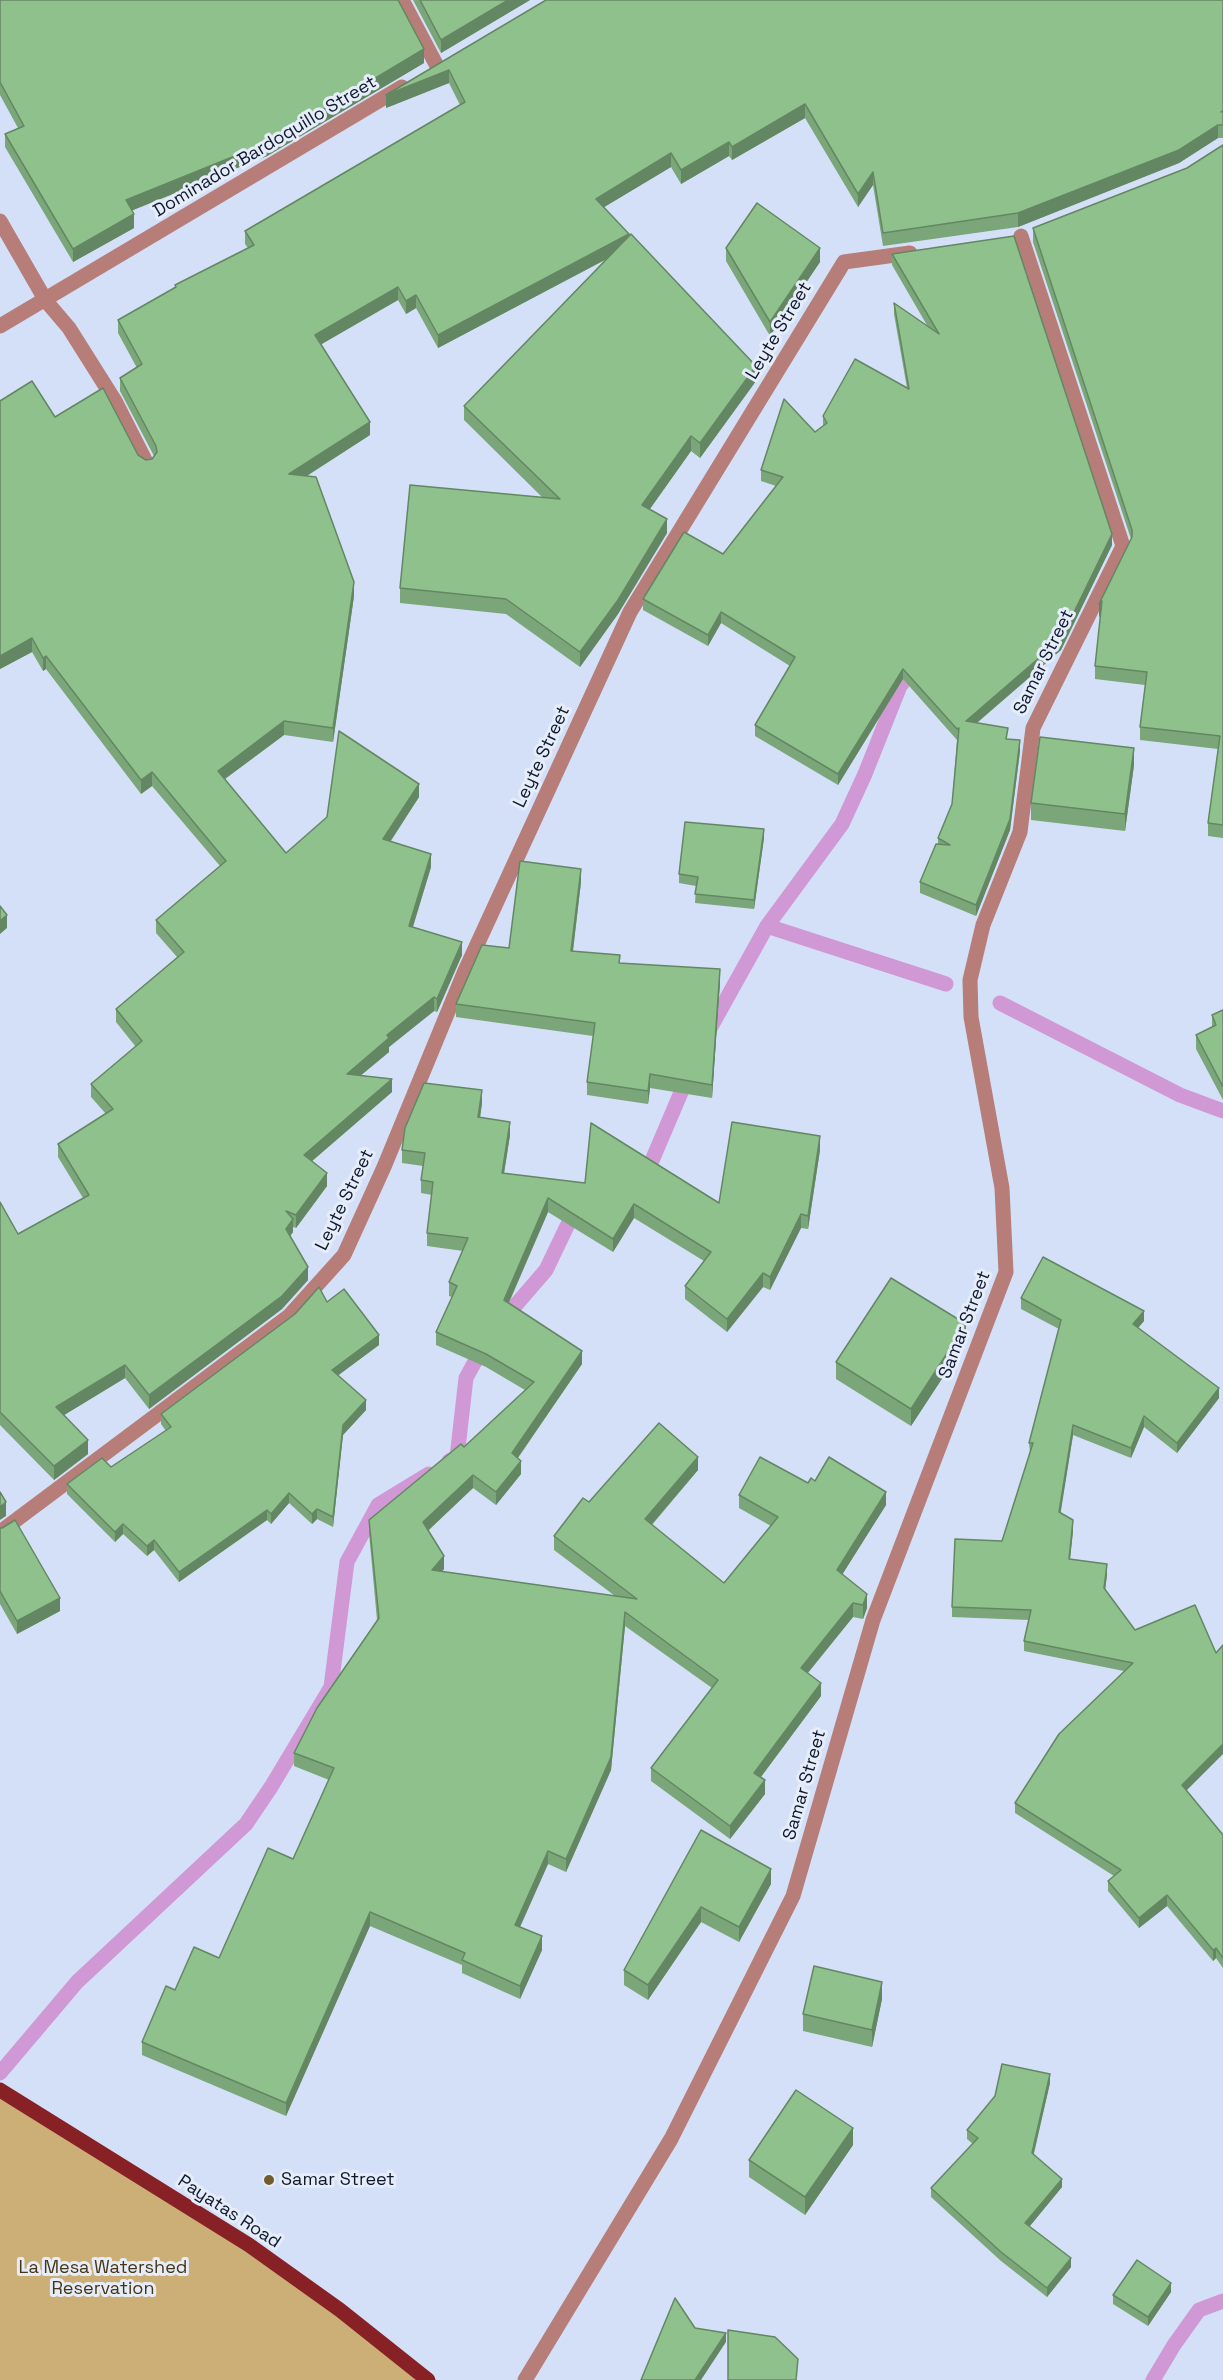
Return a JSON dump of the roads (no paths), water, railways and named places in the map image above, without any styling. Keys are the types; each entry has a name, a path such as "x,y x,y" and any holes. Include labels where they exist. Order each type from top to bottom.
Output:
{"main road":[{"name":"Payatas Road","path":"0,2090 249,2246 340,2310 428,2380"}],"street":[{"name":"Dominador Bardoquillo Street","path":"0,326 46,301 432,69 402,0"},
{"path":"0,221 46,301 69,328 115,401 147,464"},
{"name":"Samar Street","path":"525,2380 671,2139 793,1896 873,1620 1006,1272 1002,1188 971,1017 970,980 983,925 1020,832 1033,728 1123,546 1020,236"},
{"name":"Leyte Street","path":"0,1532 289,1316 344,1255 384,1167 464,973 630,612 844,262 926,250"}],"waterway":[{"path":"708,1032 767,926 842,824 865,774 900,686 916,666"},
{"path":"767,926 946,984"},
{"path":"1000,1003 1180,1095 1223,1111"},
{"path":"641,1175 648,1170 688,1076"},
{"path":"502,1321 546,1270 569,1222 584,1213"},
{"path":"449,1461 457,1457 466,1378 484,1345"},
{"path":"0,2073 77,1982 246,1824 331,1687 347,1562 378,1505 429,1474"},
{"path":"1153,2380 1199,2310 1223,2301"}],"place":[{"name":"Samar Street","path":"269,2180"}],"park label":[{"name":"La Mesa Watershed Reservation","path":"103,2278"}]}
